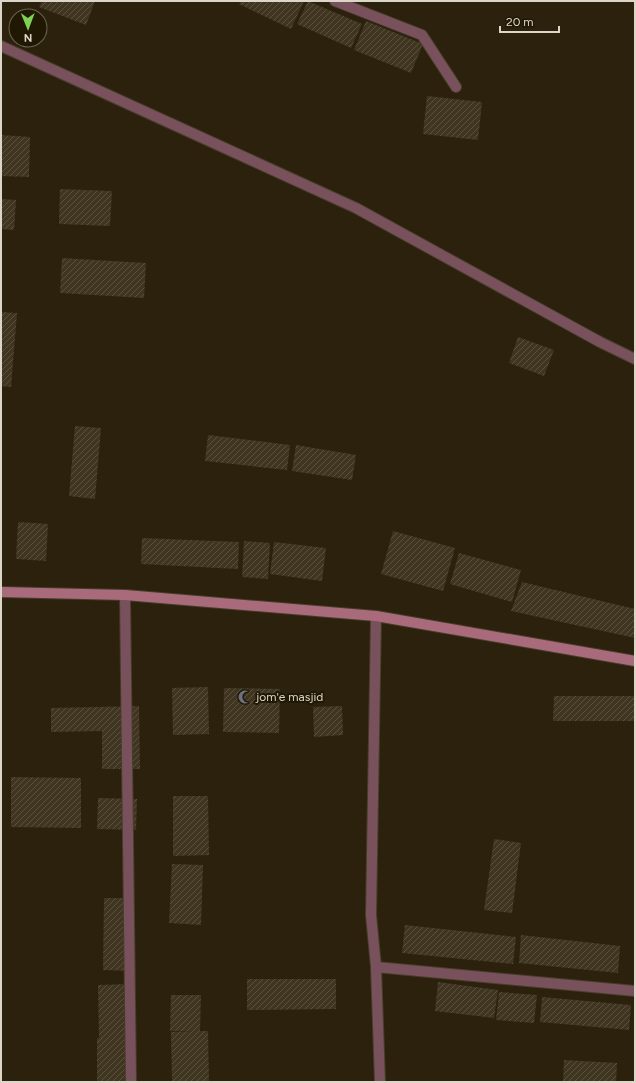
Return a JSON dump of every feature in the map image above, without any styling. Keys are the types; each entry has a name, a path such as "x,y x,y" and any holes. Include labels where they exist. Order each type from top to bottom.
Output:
{"street":[{"path":"335,1 422,35 456,87"},
{"path":"1,46 356,208 600,342 635,359"},
{"path":"1,592 125,594 376,616 635,661"},
{"path":"125,594 131,1082"},
{"path":"376,616 371,914 376,967 380,1082"},
{"path":"376,967 635,991"}],"building":[{"path":"42,1 95,1 86,25 48,10 48,8 39,7"},
{"path":"241,1 304,1 291,29 239,4"},
{"path":"308,1 362,24 351,48 297,24"},
{"path":"366,21 423,44 411,73 354,50"},
{"path":"427,96 482,102 478,140 423,134"},
{"path":"1,135 30,137 29,177 1,176"},
{"path":"60,189 112,191 110,226 59,224"},
{"path":"1,199 16,200 14,230 1,229"},
{"path":"62,258 146,263 144,298 60,293"},
{"path":"1,312 17,313 11,387 1,386"},
{"path":"518,337 554,350 544,376 509,363"},
{"path":"75,426 101,428 95,499 69,496"},
{"path":"208,435 290,445 287,470 205,461"},
{"path":"296,445 356,455 352,480 292,471"},
{"path":"18,522 48,524 46,561 16,559"},
{"path":"393,531 455,548 443,591 381,574"},
{"path":"142,538 239,542 238,569 141,564"},
{"path":"244,541 270,543 268,579 242,577"},
{"path":"274,542 326,548 322,581 270,574"},
{"path":"459,553 521,570 512,602 450,584"},
{"path":"522,582 635,609 635,638 511,611"},
{"path":"208,687 209,734 173,735 172,688"},
{"path":"224,688 280,689 279,733 223,732"},
{"path":"554,696 635,696 635,721 553,721"},
{"path":"139,706 140,769 102,769 102,731 51,732 51,708"},
{"path":"342,706 343,735 314,737 313,707"},
{"path":"11,777 81,778 81,828 11,827"},
{"path":"173,796 208,796 209,855 173,856"},
{"path":"98,798 137,799 136,830 97,829"},
{"path":"494,839 521,843 512,913 484,910"},
{"path":"172,864 203,865 201,925 169,923"},
{"path":"104,898 133,898 132,971 103,970"},
{"path":"405,925 516,937 513,964 402,953"},
{"path":"521,935 620,946 618,973 519,963"},
{"path":"247,979 336,979 336,1009 247,1010"},
{"path":"438,982 498,990 494,1018 435,1011"},
{"path":"130,984 129,1082 97,1082 97,1038 99,1038 98,985"},
{"path":"499,992 537,995 534,1023 496,1020"},
{"path":"171,995 201,995 200,1031 208,1031 209,1082 172,1082 171,1032 196,1031 170,1031"},
{"path":"542,997 631,1005 629,1030 540,1022"},
{"path":"564,1060 617,1063 616,1082 563,1082"}],"place":[{"name":"jom'e masjid","path":"245,697"}]}
